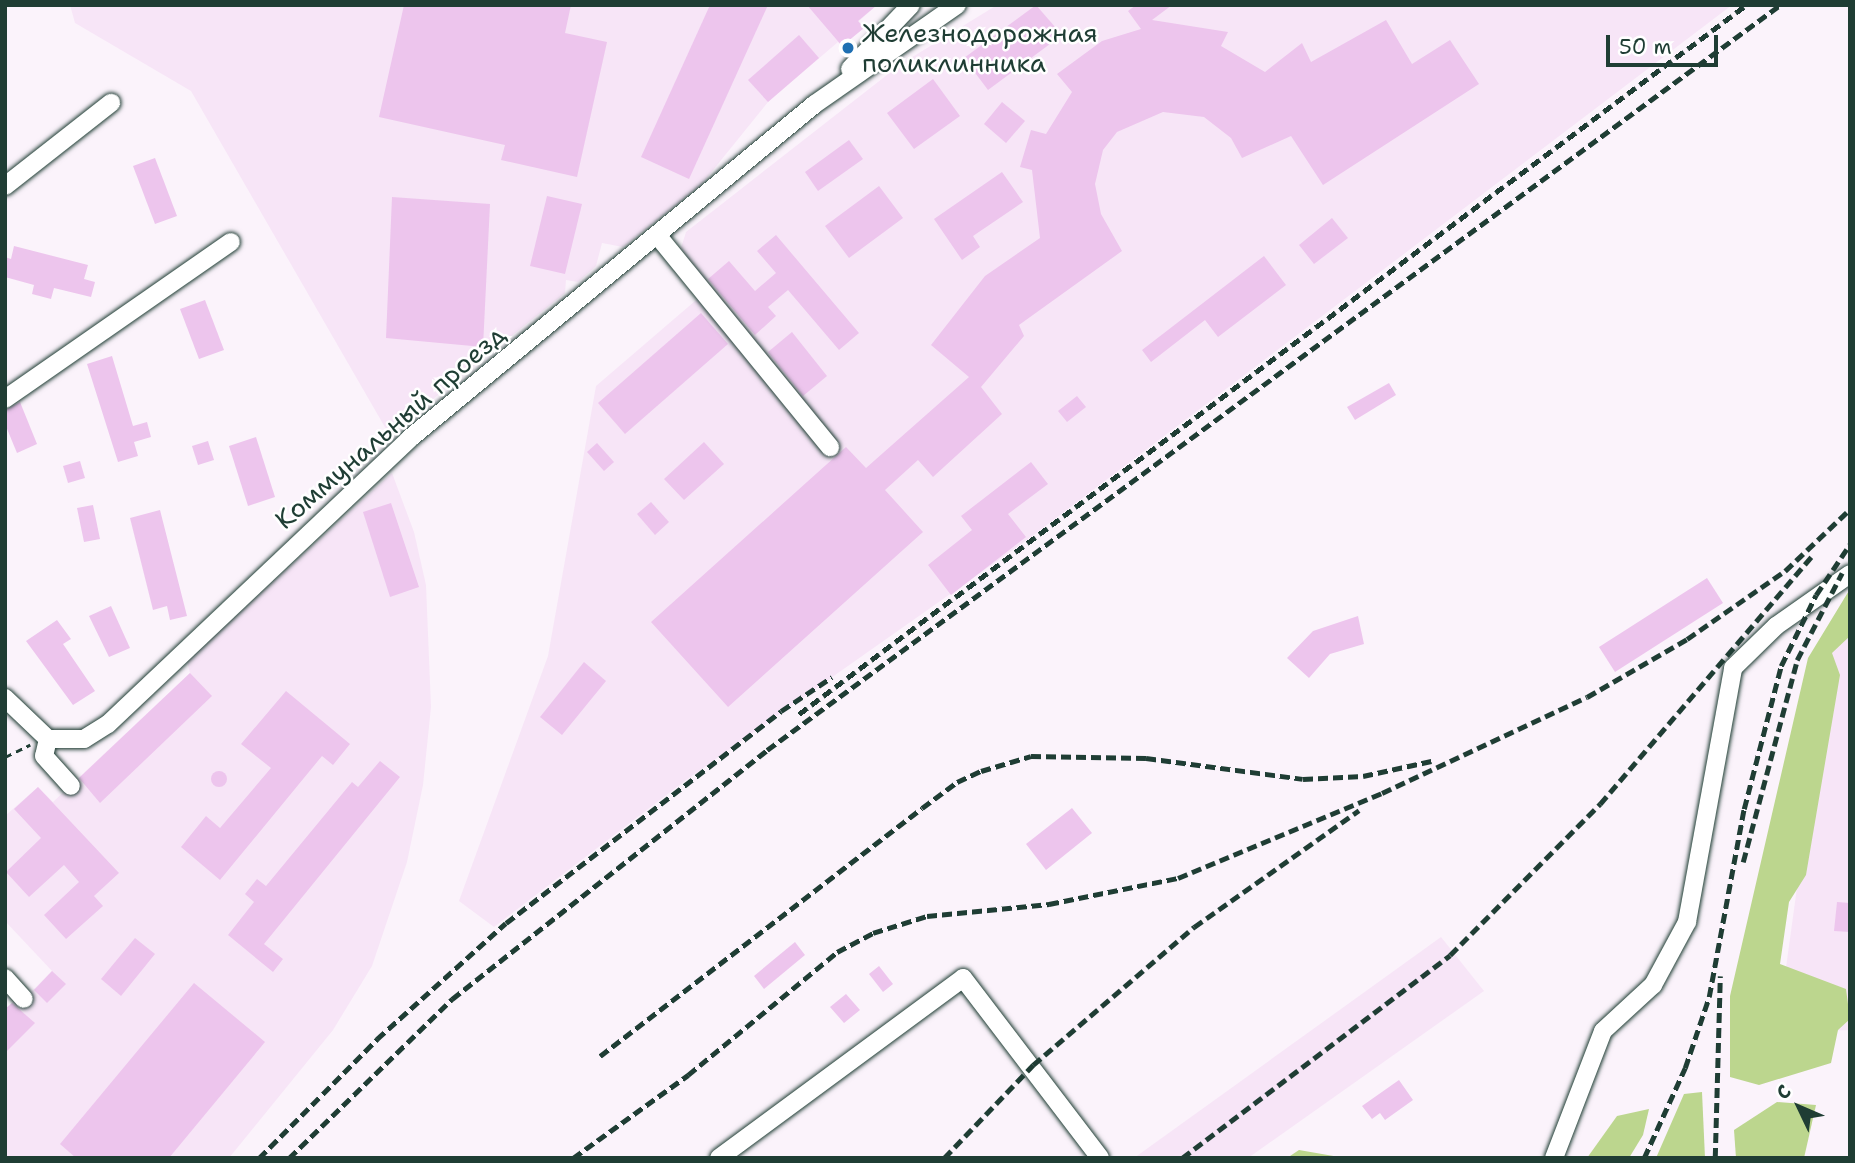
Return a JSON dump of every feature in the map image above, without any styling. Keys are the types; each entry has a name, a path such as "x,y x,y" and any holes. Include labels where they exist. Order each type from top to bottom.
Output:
{"street":[{"path":"815,104 911,5"},
{"path":"815,104 957,5"},
{"path":"5,186 111,103"},
{"name":"Коммунальный проезд","path":"44,737 84,739 108,724 409,439 815,104"},
{"path":"657,235 830,447"},
{"path":"5,399 232,242"},
{"path":"1554,1158 1603,1031 1653,985 1687,922 1733,668 1776,626 1850,574"},
{"path":"5,698 44,737 44,757 71,786"},
{"path":"5,978 24,999"},
{"path":"719,1158 963,978 1100,1158"}],"path":[{"path":"5,757 44,737"}],"shaded area":[{"path":"70,5 877,5 859,21 864,28 842,46 838,42 768,102 701,185 623,247 602,243 596,266 578,282 566,280 565,293 407,420 386,429 191,91 75,23"},
{"path":"997,5 1732,5 1031,537 686,780 494,927 459,901 548,656 596,386 709,289 681,248 686,232 901,64"},
{"path":"392,473 414,532 426,585 431,707 423,785 407,862 372,966 333,1030 229,1158 5,1158 5,1009 14,1001 18,1005 52,971 5,921 5,816 38,787 53,802 190,673 187,661"},
{"path":"1850,618 1850,1030 1777,1033 1830,648"},
{"path":"1441,937 1484,991 1248,1158 1134,1158"}],"green space":[{"path":"1850,589 1850,636 1832,653 1840,675 1806,875 1789,902 1780,964 1846,989 1850,1019 1838,1030 1831,1063 1759,1085 1730,1077 1730,996 1808,658"},
{"path":"1702,1092 1705,1158 1656,1158 1684,1094"},
{"path":"1777,1102 1816,1105 1804,1158 1736,1158 1734,1130"},
{"path":"1649,1109 1643,1135 1629,1158 1587,1158 1617,1116"},
{"path":"1299,1150 1345,1158 1287,1158"}],"building":[{"path":"404,5 571,5 565,33 607,42 577,177 501,160 505,145 379,117"},
{"path":"710,5 768,5 689,179 641,157"},
{"path":"807,5 877,5 858,21 864,28 842,46"},
{"path":"1036,5 1062,35 988,90 964,58"},
{"path":"1136,5 1172,5 1152,20 1228,32 1221,46 1265,72 1302,43 1311,62 1386,20 1412,64 1450,40 1479,84 1323,185 1291,136 1242,158 1231,138 1204,117 1163,112 1117,132 1103,150 1095,184 1101,214 1122,251 1019,325 1024,336 981,387 1002,414 933,477 918,460 885,490 923,532 728,707 651,622 846,447 866,468 969,377 931,345 985,276 1040,238 1032,170 1020,167 1031,130 1046,134 1072,92 1057,74 1102,41 1141,29 1128,11"},
{"path":"799,35 819,58 768,102 748,80"},
{"path":"933,79 960,116 914,149 887,113"},
{"path":"1002,102 1025,121 1006,143 984,124"},
{"path":"849,140 863,159 818,191 805,172"},
{"path":"155,158 177,216 155,224 133,166"},
{"path":"1002,172 1023,202 973,236 980,247 962,260 934,219"},
{"path":"879,186 903,218 849,258 825,226"},
{"path":"547,196 582,204 565,274 530,266"},
{"path":"392,197 490,204 483,347 386,338"},
{"path":"1332,218 1348,238 1314,264 1299,245"},
{"path":"776,235 859,333 839,350 788,290 768,307 776,316 755,335 708,279 729,261 755,291 776,273 757,251"},
{"path":"14,246 88,265 84,279 95,282 91,297 54,288 51,299 32,294 34,285 5,277 5,257 11,259"},
{"path":"1264,256 1286,285 1218,337 1205,320 1151,362 1142,350"},
{"path":"205,300 224,350 199,359 180,309"},
{"path":"701,313 728,344 625,434 598,403"},
{"path":"792,332 827,376 803,396 768,352"},
{"path":"112,356 133,426 147,422 151,437 134,442 138,456 118,462 87,364"},
{"path":"1389,383 1396,395 1355,420 1347,407"},
{"path":"1077,396 1086,407 1067,422 1058,411"},
{"path":"20,402 37,444 17,453 5,424 5,410"},
{"path":"256,437 275,497 248,506 229,446"},
{"path":"208,441 214,460 198,465 192,446"},
{"path":"704,442 724,464 684,500 664,479"},
{"path":"597,443 614,462 604,471 587,452"},
{"path":"80,461 85,478 68,483 63,466"},
{"path":"1031,462 1048,484 1008,514 1026,537 951,595 928,565 972,530 961,516"},
{"path":"651,502 669,522 655,535 637,514"},
{"path":"391,503 419,587 390,597 363,512"},
{"path":"93,505 100,539 84,542 77,508"},
{"path":"160,510 187,616 170,620 167,606 153,610 130,518"},
{"path":"1707,578 1723,603 1615,672 1599,647"},
{"path":"111,606 130,648 109,657 89,616"},
{"path":"1358,616 1364,644 1330,654 1309,678 1287,658 1313,631"},
{"path":"57,620 71,639 63,644 95,691 73,705 26,641"},
{"path":"584,662 606,681 562,735 540,717"},
{"path":"190,673 212,696 100,803 79,778"},
{"path":"286,691 350,744 333,765 322,756 220,880 181,847 206,816 220,828 271,768 241,744"},
{"path":"380,761 400,777 264,944 283,959 273,972 228,935 254,902 245,894 257,879 266,886 352,782 358,787"},
{"path":"216,771 222,771 227,779 225,785 216,787 211,782 211,776"},
{"path":"38,787 119,873 94,896 103,906 66,939 44,915 79,882 64,865 29,897 6,872 41,838 14,809"},
{"path":"1072,808 1092,833 1046,870 1026,844"},
{"path":"1837,902 1850,903 1850,932 1834,931"},
{"path":"135,938 155,954 121,996 101,979"},
{"path":"795,942 805,955 764,989 754,976"},
{"path":"879,966 893,984 883,992 869,974"},
{"path":"52,971 66,984 47,1003 34,990"},
{"path":"194,983 265,1042 169,1158 76,1158 60,1144"},
{"path":"846,994 860,1010 844,1023 830,1007"},
{"path":"12,1003 35,1023 5,1053 5,1009"},
{"path":"1399,1080 1413,1100 1385,1120 1380,1113 1372,1119 1362,1106"}],"railway":[{"path":"799,714 1746,5"},
{"path":"289,1158 452,999 767,750 1780,5"},
{"path":"573,1158 688,1075 837,952 873,933 927,916 1049,904 1178,878 1382,793 1587,697 1687,639 1785,571 1850,509"},
{"path":"1644,1158 1685,1068 1709,997 1744,809 1781,666 1816,595 1850,544"},
{"path":"1182,1158 1450,955 1600,804 1812,556"},
{"path":"1743,862 1797,660 1842,573"},
{"path":"259,1158 377,1039 506,923 781,711 832,677"},
{"path":"600,1056 922,808 957,782 981,771 1031,756 1146,758 1303,779 1363,776 1431,761"},
{"path":"944,1158 1033,1065 1194,927 1359,810"},
{"path":"1715,1158 1720,976"}],"place":[{"name":"Железнодорожная поликлинника","path":"848,48"}]}
